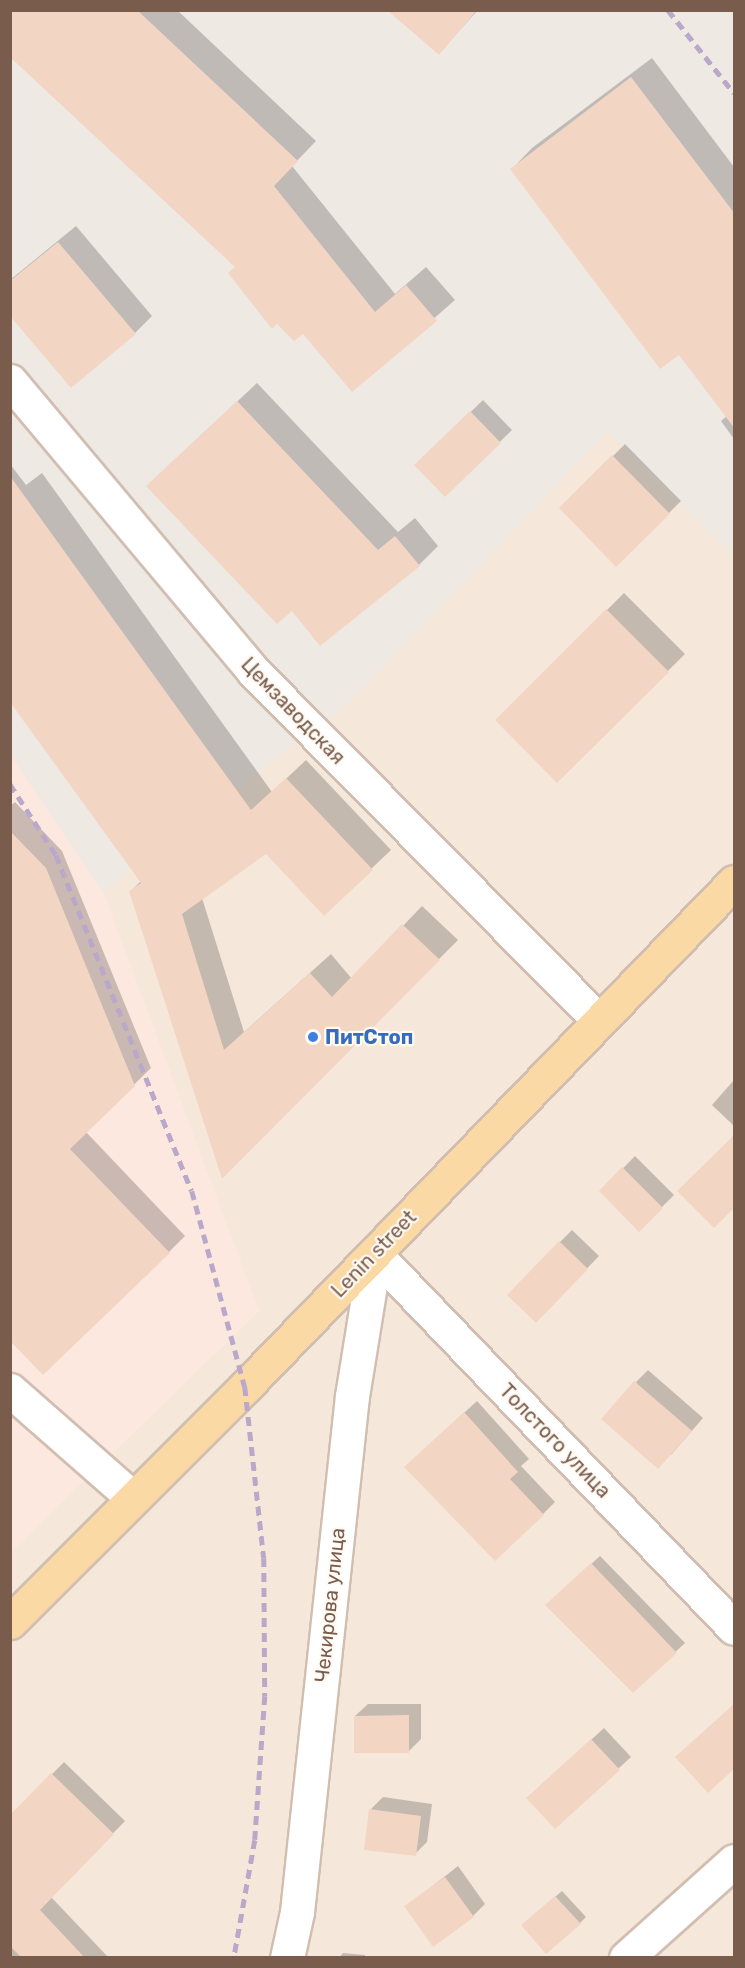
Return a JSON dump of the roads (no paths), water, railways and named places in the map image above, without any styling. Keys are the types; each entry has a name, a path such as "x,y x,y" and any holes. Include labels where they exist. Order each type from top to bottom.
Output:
{"main road":[{"name":"Lenin street","path":"10,1622 375,1254 598,1020 735,882"}],"street":[{"name":"Цемзаводская","path":"10,381 254,672 598,1020"},
{"name":"Толстого улица","path":"375,1254 735,1628"},
{"name":"Чекирова улица","path":"287,1958 297,1912 352,1396 375,1254"},
{"path":"10,1390 132,1497"},
{"path":"626,1958 735,1862"}],"railway":[{"path":"668,10 734,93"},
{"path":"10,784 56,855 192,1191 245,1387 264,1558 265,1696 255,1840 234,1958"}],"place":[{"name":"ПитСтоп","path":"313,1037"}]}
